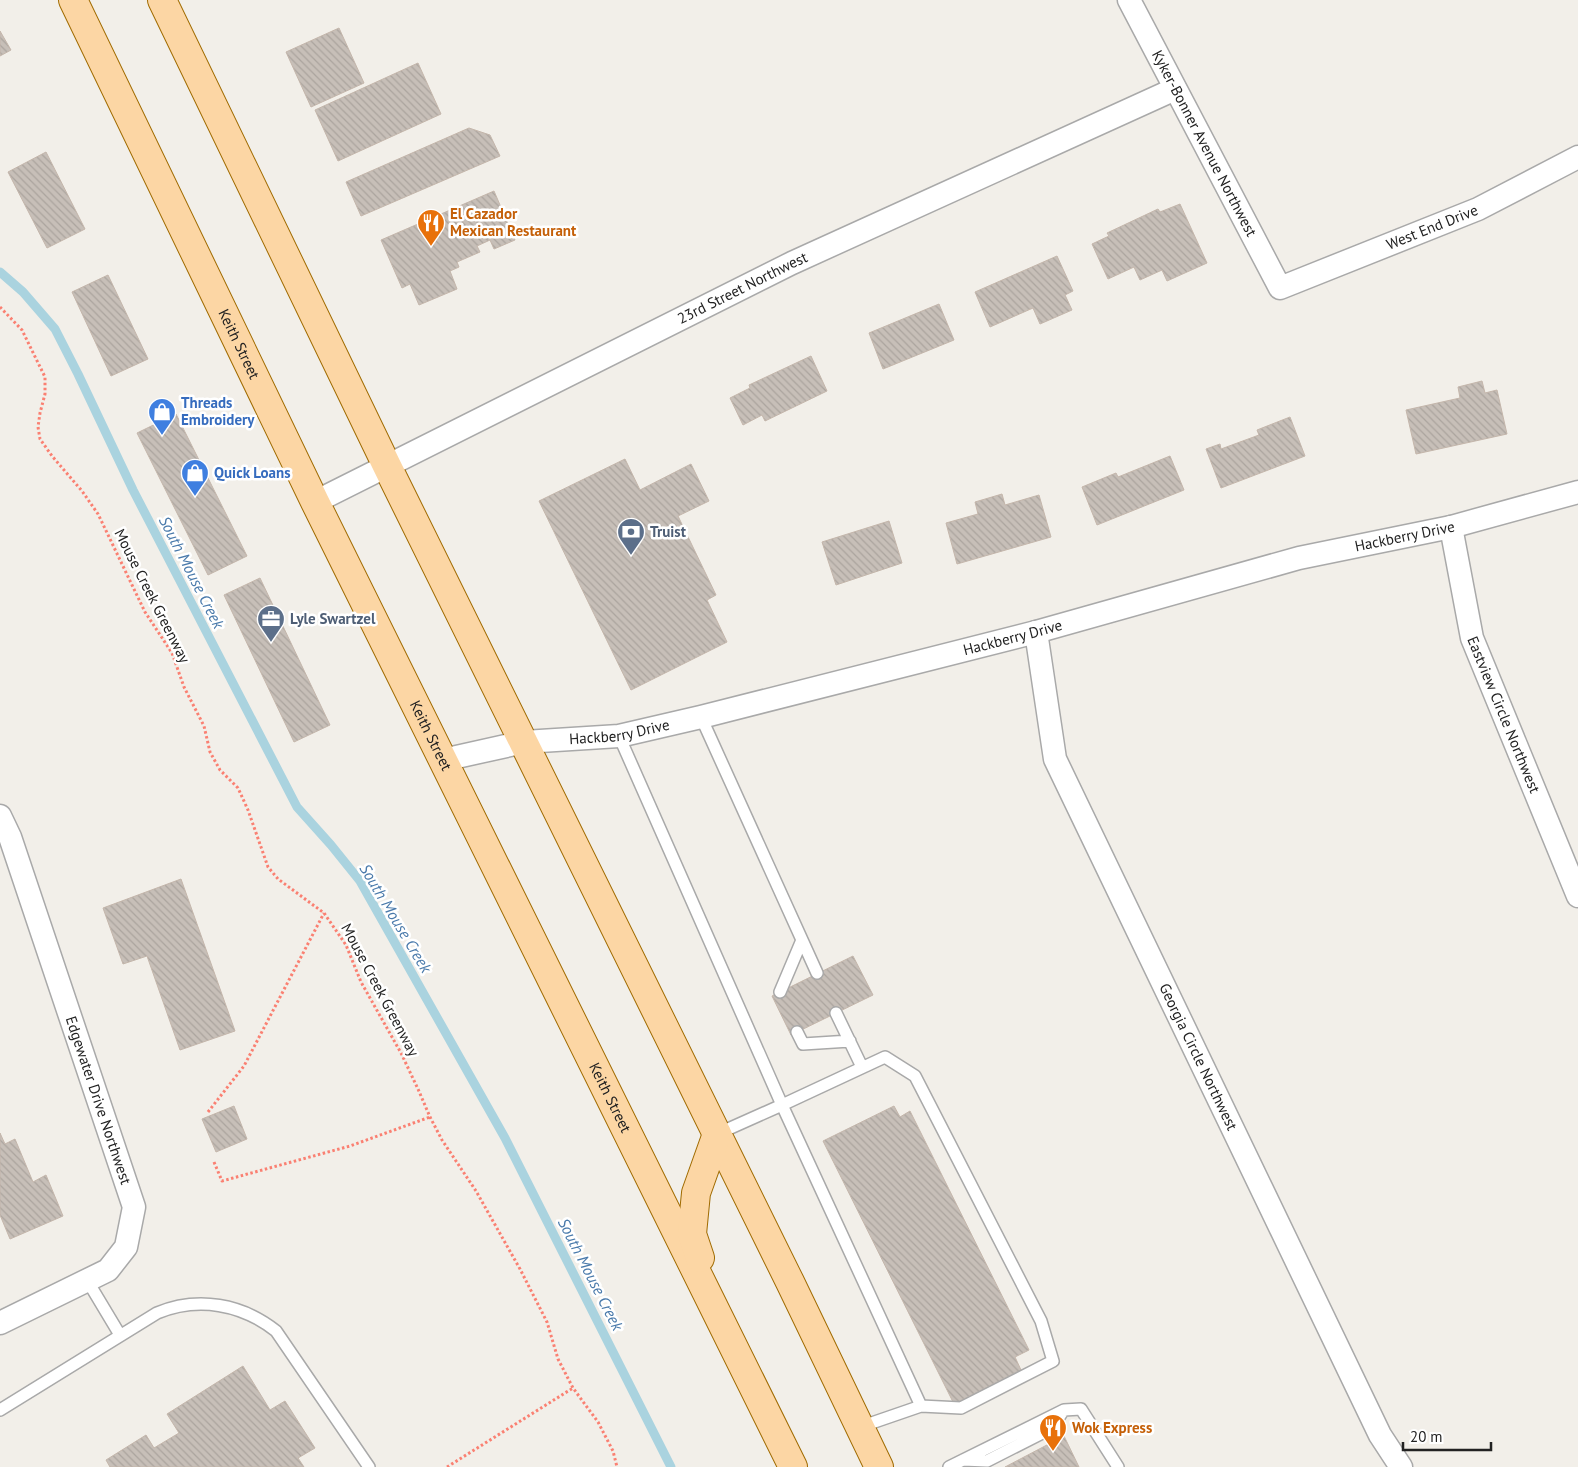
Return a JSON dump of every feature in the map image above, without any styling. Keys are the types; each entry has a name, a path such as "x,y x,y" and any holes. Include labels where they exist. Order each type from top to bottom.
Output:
{"main road":[{"name":"Keith Street","path":"73,0 316,502 793,1467"},
{"path":"162,0 387,466 717,1134 879,1467"},
{"path":"717,1134 696,1193 692,1234 719,1317"}],"street":[{"name":"Kyker-Bonner Avenue Northwest","path":"1129,0 1280,288"},
{"name":"23rd Street Northwest","path":"316,502 792,263 1175,88"},
{"name":"West End Drive","path":"1280,288 1478,209 1578,157"},
{"name":"Hackberry Drive","path":"443,760 524,742 619,736 701,717 1036,632 1299,558 1452,528 1578,492"},
{"name":"Eastview Circle Northwest","path":"1452,528 1472,638 1578,896"},
{"name":"Georgia Circle Northwest","path":"1036,632 1055,759 1380,1435 1401,1467"},
{"name":"Edgewater Drive Northwest","path":"0,816 13,847 134,1207 126,1248 108,1270 0,1323"}],"lane":[{"path":"701,717 817,974"},
{"path":"619,736 782,1105 921,1406"},
{"path":"780,992 802,940"},
{"path":"836,1013 862,1067"},
{"path":"797,1032 803,1044 850,1041"},
{"path":"717,1134 885,1057 915,1076 1041,1322 1053,1361 962,1408 921,1406 860,1427"},
{"path":"87,1280 120,1336"},
{"path":"0,1410 157,1313 187,1304 208,1304 247,1312 262,1320 276,1331 369,1467"},
{"path":"949,1467 1064,1410 1081,1409 1118,1467"}],"path":[{"name":"Mouse Creek Greenway","path":"0,307 22,330 44,377 45,394 38,427 40,439 98,514 145,612 172,653 184,687 204,726 210,752 220,770 238,788 248,810 268,867 278,879 324,913 346,945 361,982 401,1053 430,1117 442,1140 499,1230 546,1322 558,1359 573,1388 598,1422 613,1451 617,1467"},
{"path":"208,1112 244,1066 324,913"},
{"path":"214,1162 222,1181 326,1153 430,1117"},
{"path":"447,1467 573,1388"}],"building":[{"path":"339,28 364,83 311,107 286,52"},
{"path":"0,31 11,50 0,56"},
{"path":"418,63 441,114 338,161 315,110"},
{"path":"469,128 490,135 500,156 361,216 346,182"},
{"path":"46,152 85,229 47,248 8,172"},
{"name":"El Cazador Mexican Restaurant","path":"494,191 515,240 494,249 490,240 477,246 480,252 457,262 459,267 450,271 457,289 419,305 410,284 402,288 381,240"},
{"path":"1180,204 1207,263 1167,281 1162,270 1140,280 1134,267 1108,279 1092,244 1109,236 1107,233 1158,209 1160,212"},
{"path":"1057,256 1073,291 1065,295 1072,310 1040,324 1033,308 990,327 975,292"},
{"path":"108,275 148,359 111,376 72,292"},
{"path":"939,304 954,340 883,369 869,333"},
{"path":"811,356 827,391 765,421 762,415 743,425 730,398 750,388 749,385"},
{"path":"1482,381 1485,393 1497,390 1507,434 1416,454 1406,410 1460,398 1458,387"},
{"path":"176,414 247,556 208,575 137,433"},
{"path":"1290,417 1305,456 1221,488 1206,449 1220,444 1221,449 1259,435 1257,430"},
{"path":"1170,456 1184,490 1097,525 1082,487 1116,473 1118,477"},
{"name":"Truist","path":"625,459 640,490 691,464 709,501 678,516 716,595 707,600 727,642 631,690 539,501"},
{"path":"1002,494 1005,505 1039,495 1051,537 957,564 946,523 978,514 975,502"},
{"path":"889,521 902,563 836,585 822,542"},
{"path":"260,578 330,725 294,742 224,595"},
{"path":"181,879 235,1031 180,1050 147,956 123,964 103,908"},
{"path":"853,956 873,995 791,1035 772,996"},
{"path":"234,1106 247,1139 216,1152 202,1119"},
{"path":"894,1106 900,1117 910,1111 1029,1350 1015,1357 1021,1370 954,1404 823,1141"},
{"path":"0,1133 5,1144 15,1139 33,1182 46,1175 63,1216 10,1239 0,1215"},
{"path":"243,1366 270,1410 285,1401 315,1448 298,1458 304,1467 110,1467 106,1460 146,1435 154,1448 179,1433 167,1414"},
{"name":"Wok Express","path":"1064,1436 1079,1467 1005,1467"}],"waterway":[{"name":"South Mouse Creek","path":"0,272 23,292 55,329 133,490 297,807 360,881 505,1138 671,1467"}],"place":[{"name":"El Cazador Mexican Restaurant","path":"431,247"},
{"name":"Threads Embroidery","path":"162,436"},
{"name":"Quick Loans","path":"195,497"},
{"name":"Truist","path":"631,556"},
{"name":"Lyle Swartzel","path":"271,643"},
{"name":"Wok Express","path":"1053,1452"}]}
